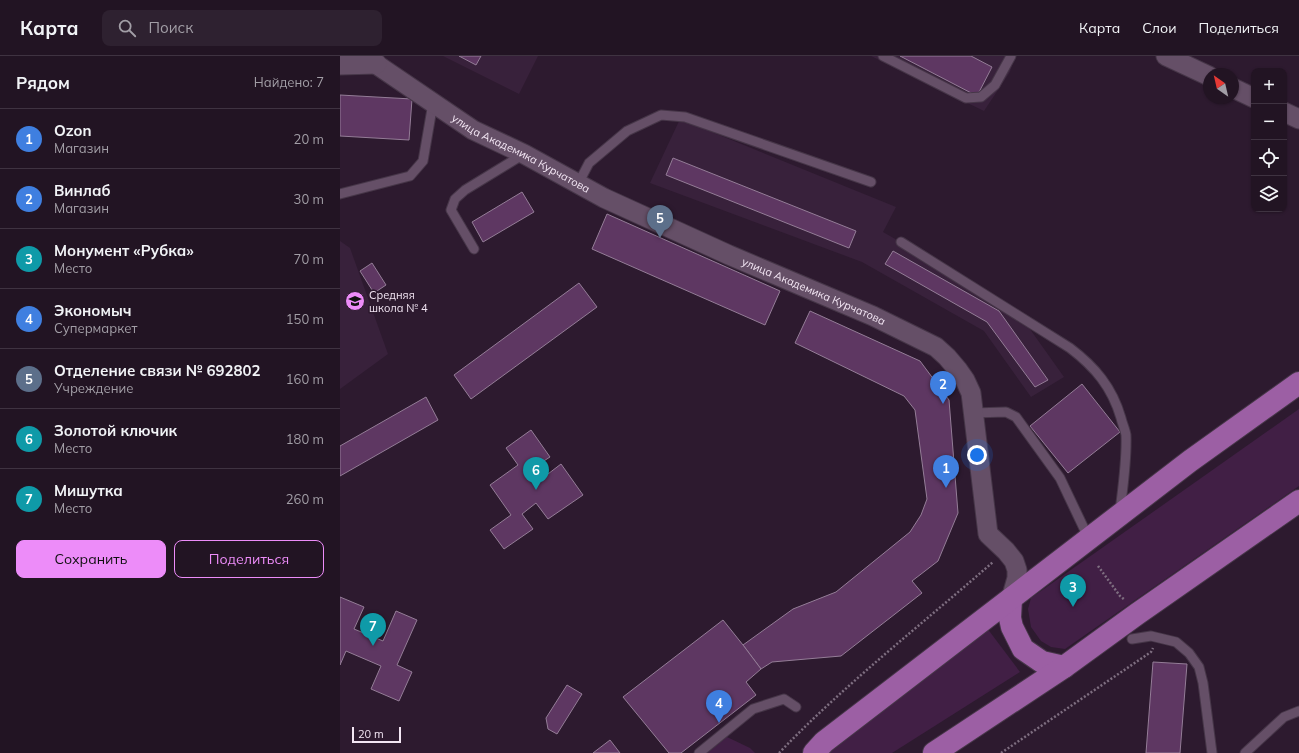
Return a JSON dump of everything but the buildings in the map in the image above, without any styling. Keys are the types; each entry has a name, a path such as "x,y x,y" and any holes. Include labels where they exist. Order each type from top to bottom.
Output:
{"main road":[{"path":"814,753 824,742 1190,461 1292,388"},
{"path":"934,753 1064,667 1299,501"},
{"name":"улица Академика Курчатова","path":"1011,599 1010,618 1012,627 1023,648 1042,662 1064,667"}],"street":[{"path":"1166,56 1203,73"},
{"path":"340,65 370,60"},
{"name":"улица Академика Курчатова","path":"370,60 473,130 524,154 604,198 729,255 873,316 936,347 947,357 965,380 971,393 988,534 1006,551 1014,561 1017,570 1017,578 1011,599"},
{"path":"1239,91 1251,97"},
{"path":"1287,114 1299,120"}],"lane":[{"path":"883,56 966,98 981,97 995,85 1011,56"},
{"path":"340,194 410,176 423,161 433,103"},
{"path":"578,184 589,163 627,131 662,115 685,117 871,182"},
{"path":"474,250 451,210 455,199 465,190 524,154"},
{"path":"901,242 1070,348 1087,361 1100,375 1117,406 1125,433 1126,445 1120,515"},
{"path":"973,413 1006,412 1016,417 1060,478 1089,539"},
{"path":"1132,639 1151,636 1176,642 1189,653 1198,667 1203,683 1212,753"},
{"path":"699,753 753,710 784,699 796,707"},
{"path":"1246,753 1284,717 1299,711"}],"path":[{"path":"779,753 808,722 1006,551"}],"shaded area":[{"path":"443,56 538,56 519,94"},
{"path":"871,56 1015,56 1010,72 984,111"},
{"path":"680,119 896,207 883,232 1015,308 1064,377 1031,397 984,331 862,262 650,183"},
{"name":"Средняя школа № 4","path":"340,241 350,248 388,354 340,389"},
{"path":"1299,409 1299,486 1065,649 1051,647 1041,641 1031,627 1028,609 1031,598"},
{"path":"984,624 1020,672 892,753 819,753"},
{"path":"727,737 750,748 755,753 707,753"}],"place":[{"name":"Отделение связи № 692802","path":"660,238"},
{"name":"Средняя школа № 4","path":"355,301"},
{"name":"Винлаб","path":"943,404"},
{"name":"Ozon","path":"946,488"},
{"name":"Золотой ключик","path":"536,490"},
{"name":"Монумент «Рубка»","path":"1073,607"},
{"name":"Мишутка","path":"373,646"},
{"name":"Экономыч","path":"719,723"}]}
